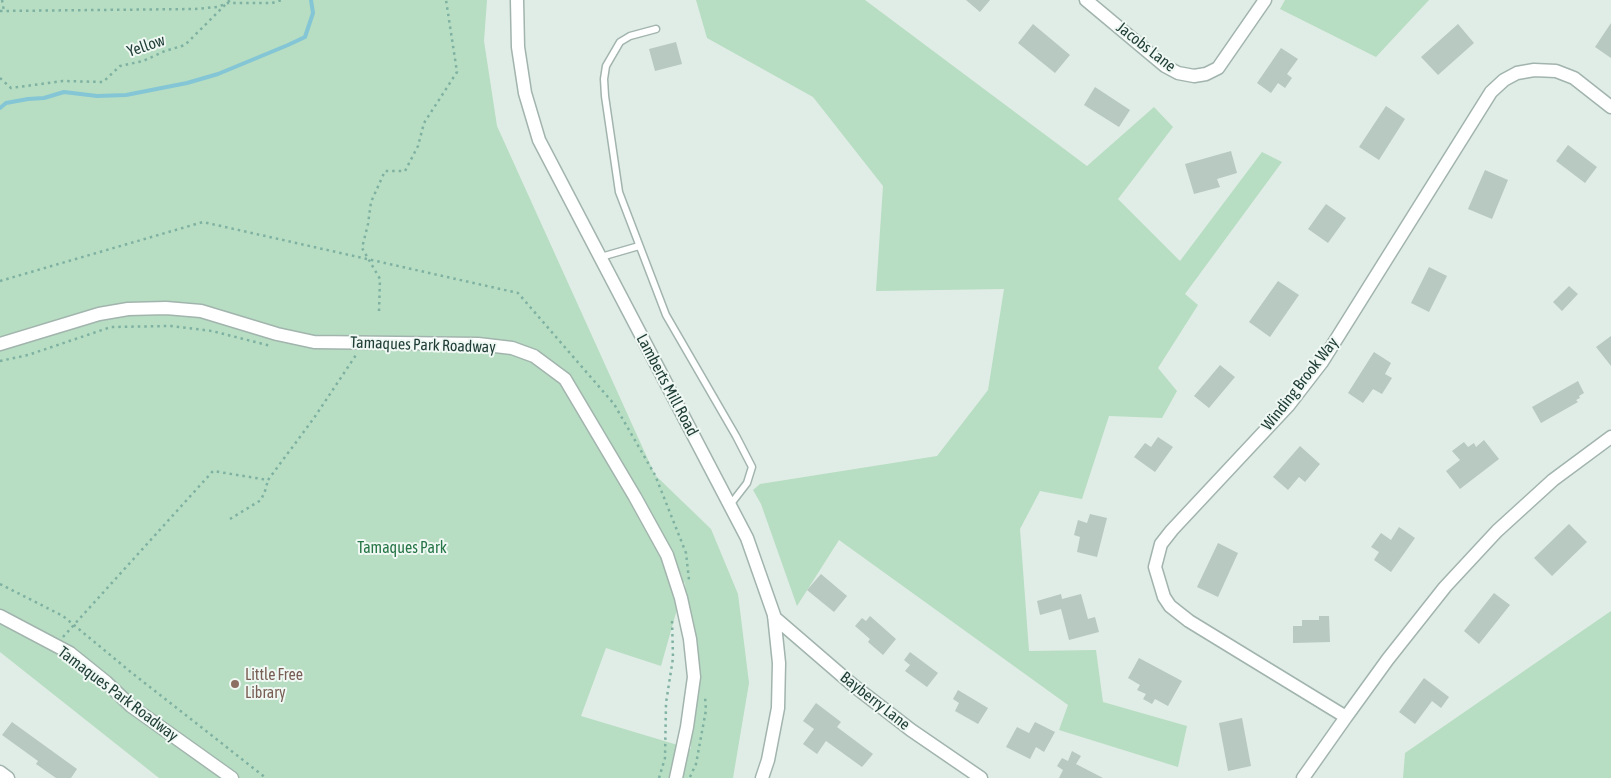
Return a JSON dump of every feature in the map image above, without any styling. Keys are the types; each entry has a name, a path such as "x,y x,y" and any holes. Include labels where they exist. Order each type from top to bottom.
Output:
{"street":[{"name":"Lamberts Mill Road","path":"517,0 518,47 525,93 539,140 747,538 774,617 779,663 778,708 768,760 762,778"},
{"name":"Jacobs Lane","path":"1086,0 1165,66 1178,73 1194,76 1206,74 1218,68 1265,0"},
{"name":"Winding Brook Way","path":"1346,718 1190,621 1170,606 1164,597 1155,567 1161,544 1288,406 1322,362 1491,92 1504,80 1517,73 1534,70 1556,71 1574,78 1611,107"},
{"name":"Tamaques Park Roadway","path":"0,344 99,314 128,309 166,308 201,311 278,334 314,342 478,344 512,348 534,356 565,379 630,488 666,555 681,598 690,640 694,677 687,726 676,778"},
{"path":"1303,778 1388,659 1444,587 1497,531 1553,480 1611,436"},
{"name":"Tamaques Park Roadway","path":"0,616 77,659 153,722 232,778"},
{"name":"Bayberry Lane","path":"774,617 854,686 912,730 981,778"},
{"path":"0,772 8,778"}],"lane":[{"path":"656,30 630,36 620,42 606,66 604,79 605,96 619,192 666,315 752,467 747,483 730,506"},
{"path":"601,257 640,246"}],"path":[{"path":"2,0 2,11 195,9 218,7 229,1 272,3 282,0"},
{"path":"379,312 380,279 362,248 371,202 385,171 405,171 418,146 424,123 457,72 446,0"},
{"name":"Yellow","path":"0,78 12,88 63,81 103,82 120,66 143,61 165,51 185,45 229,1"},
{"path":"0,281 203,222 518,293 614,404 655,475 686,554 690,583"},
{"path":"0,361 28,355 111,327 171,326 212,331 279,347"},
{"path":"230,519 261,500 268,480 314,418 364,343"},
{"path":"55,646 213,471 268,480"},
{"path":"0,584 63,616 132,673 266,778"},
{"path":"659,778 665,758 666,703 673,658 672,619"},
{"path":"689,778 696,764 706,710 704,690"}],"green space":[{"name":"Tamaques Park","path":"0,0 487,0 484,41 497,126 655,475 711,529 738,594 749,683 733,778 159,778 0,652","holes":["685,581 691,749 581,716 606,648 661,666"]},
{"path":"696,0 865,0 1087,166 1154,107 1173,127 1118,199 1180,261 1262,152 1282,162 1185,294 1198,305 1158,368 1177,391 1162,418 1109,416 1082,499 1040,491 1020,529 1029,651 1096,650 1103,702 1187,726 1178,767 1059,730 1068,705 839,540 797,606 761,504 753,490 760,484 937,456 988,390 1004,289 876,291 883,186 813,97 707,38"},
{"path":"1285,0 1429,0 1376,57 1280,9"},
{"path":"1611,611 1611,778 1403,778 1405,753"}],"building":[{"path":"966,0 990,0 980,12"},
{"path":"1611,23 1611,58 1595,47"},
{"path":"1033,24 1070,55 1055,73 1018,43"},
{"path":"1458,24 1474,43 1438,75 1421,57"},
{"path":"676,42 682,64 655,71 649,49"},
{"path":"1281,48 1298,59 1287,74 1292,78 1285,88 1278,83 1271,93 1257,83"},
{"path":"1095,87 1130,110 1119,127 1084,105"},
{"path":"1386,106 1405,119 1379,160 1359,147"},
{"path":"1568,145 1597,167 1585,183 1556,161"},
{"path":"1231,151 1237,173 1217,179 1220,187 1194,194 1185,164"},
{"path":"1485,170 1508,180 1492,219 1468,209"},
{"path":"1326,204 1346,218 1328,243 1308,229"},
{"path":"1429,267 1447,276 1429,312 1411,303"},
{"path":"1278,281 1299,295 1270,337 1249,322"},
{"path":"1569,286 1578,294 1562,311 1553,302"},
{"path":"1611,336 1611,366 1596,347"},
{"path":"1374,352 1391,363 1385,374 1392,378 1382,394 1373,389 1363,403 1348,393"},
{"path":"1220,365 1235,377 1209,408 1194,396"},
{"path":"1578,381 1584,393 1576,400 1578,402 1541,423 1532,407"},
{"path":"1158,437 1173,447 1155,472 1134,457 1145,443 1151,447"},
{"path":"1484,440 1499,459 1460,489 1446,471 1460,460 1452,451 1464,442 1468,447 1474,443 1476,447"},
{"path":"1300,446 1320,464 1305,482 1299,477 1288,490 1273,477"},
{"path":"1090,514 1107,518 1097,557 1077,552 1080,537 1074,535 1078,520 1087,523"},
{"path":"1569,524 1587,542 1552,576 1534,558"},
{"path":"1399,527 1415,538 1391,572 1374,560 1379,552 1371,547 1381,533 1391,540"},
{"path":"1218,543 1238,553 1218,597 1197,587"},
{"path":"821,574 847,596 834,612 807,590"},
{"path":"1494,593 1510,605 1479,644 1464,631"},
{"path":"1061,594 1062,599 1081,594 1088,619 1095,617 1099,632 1069,640 1061,609 1040,615 1037,601"},
{"path":"870,616 896,639 883,655 868,642 870,639 855,626 862,618 866,621"},
{"path":"1319,616 1329,616 1330,642 1293,643 1293,626 1302,626 1302,620 1319,620"},
{"path":"910,652 938,673 927,687 905,671 910,665 904,660"},
{"path":"1139,658 1182,681 1168,706 1155,699 1152,704 1143,699 1146,694 1137,690 1140,685 1128,678"},
{"path":"1424,678 1449,697 1441,708 1432,701 1415,724 1399,712"},
{"path":"958,690 988,708 978,724 955,711 959,703 953,699"},
{"path":"816,703 841,722 837,727 873,754 862,767 826,741 817,754 803,744 814,729 803,721"},
{"path":"1242,718 1251,766 1228,771 1219,723"},
{"path":"12,722 77,769 71,778 56,778 36,764 38,761 2,735"},
{"path":"1035,722 1055,732 1044,752 1036,747 1030,759 1006,747 1017,727 1029,733"},
{"path":"1072,751 1081,756 1076,764 1103,778 1059,778 1063,770 1057,766 1062,758 1068,761"}],"waterway":[{"path":"0,108 6,103 44,98 64,92 97,96 126,95 187,83 218,74 305,37 313,13 311,0"}],"place":[{"name":"Little Free Library","path":"235,684"}]}
